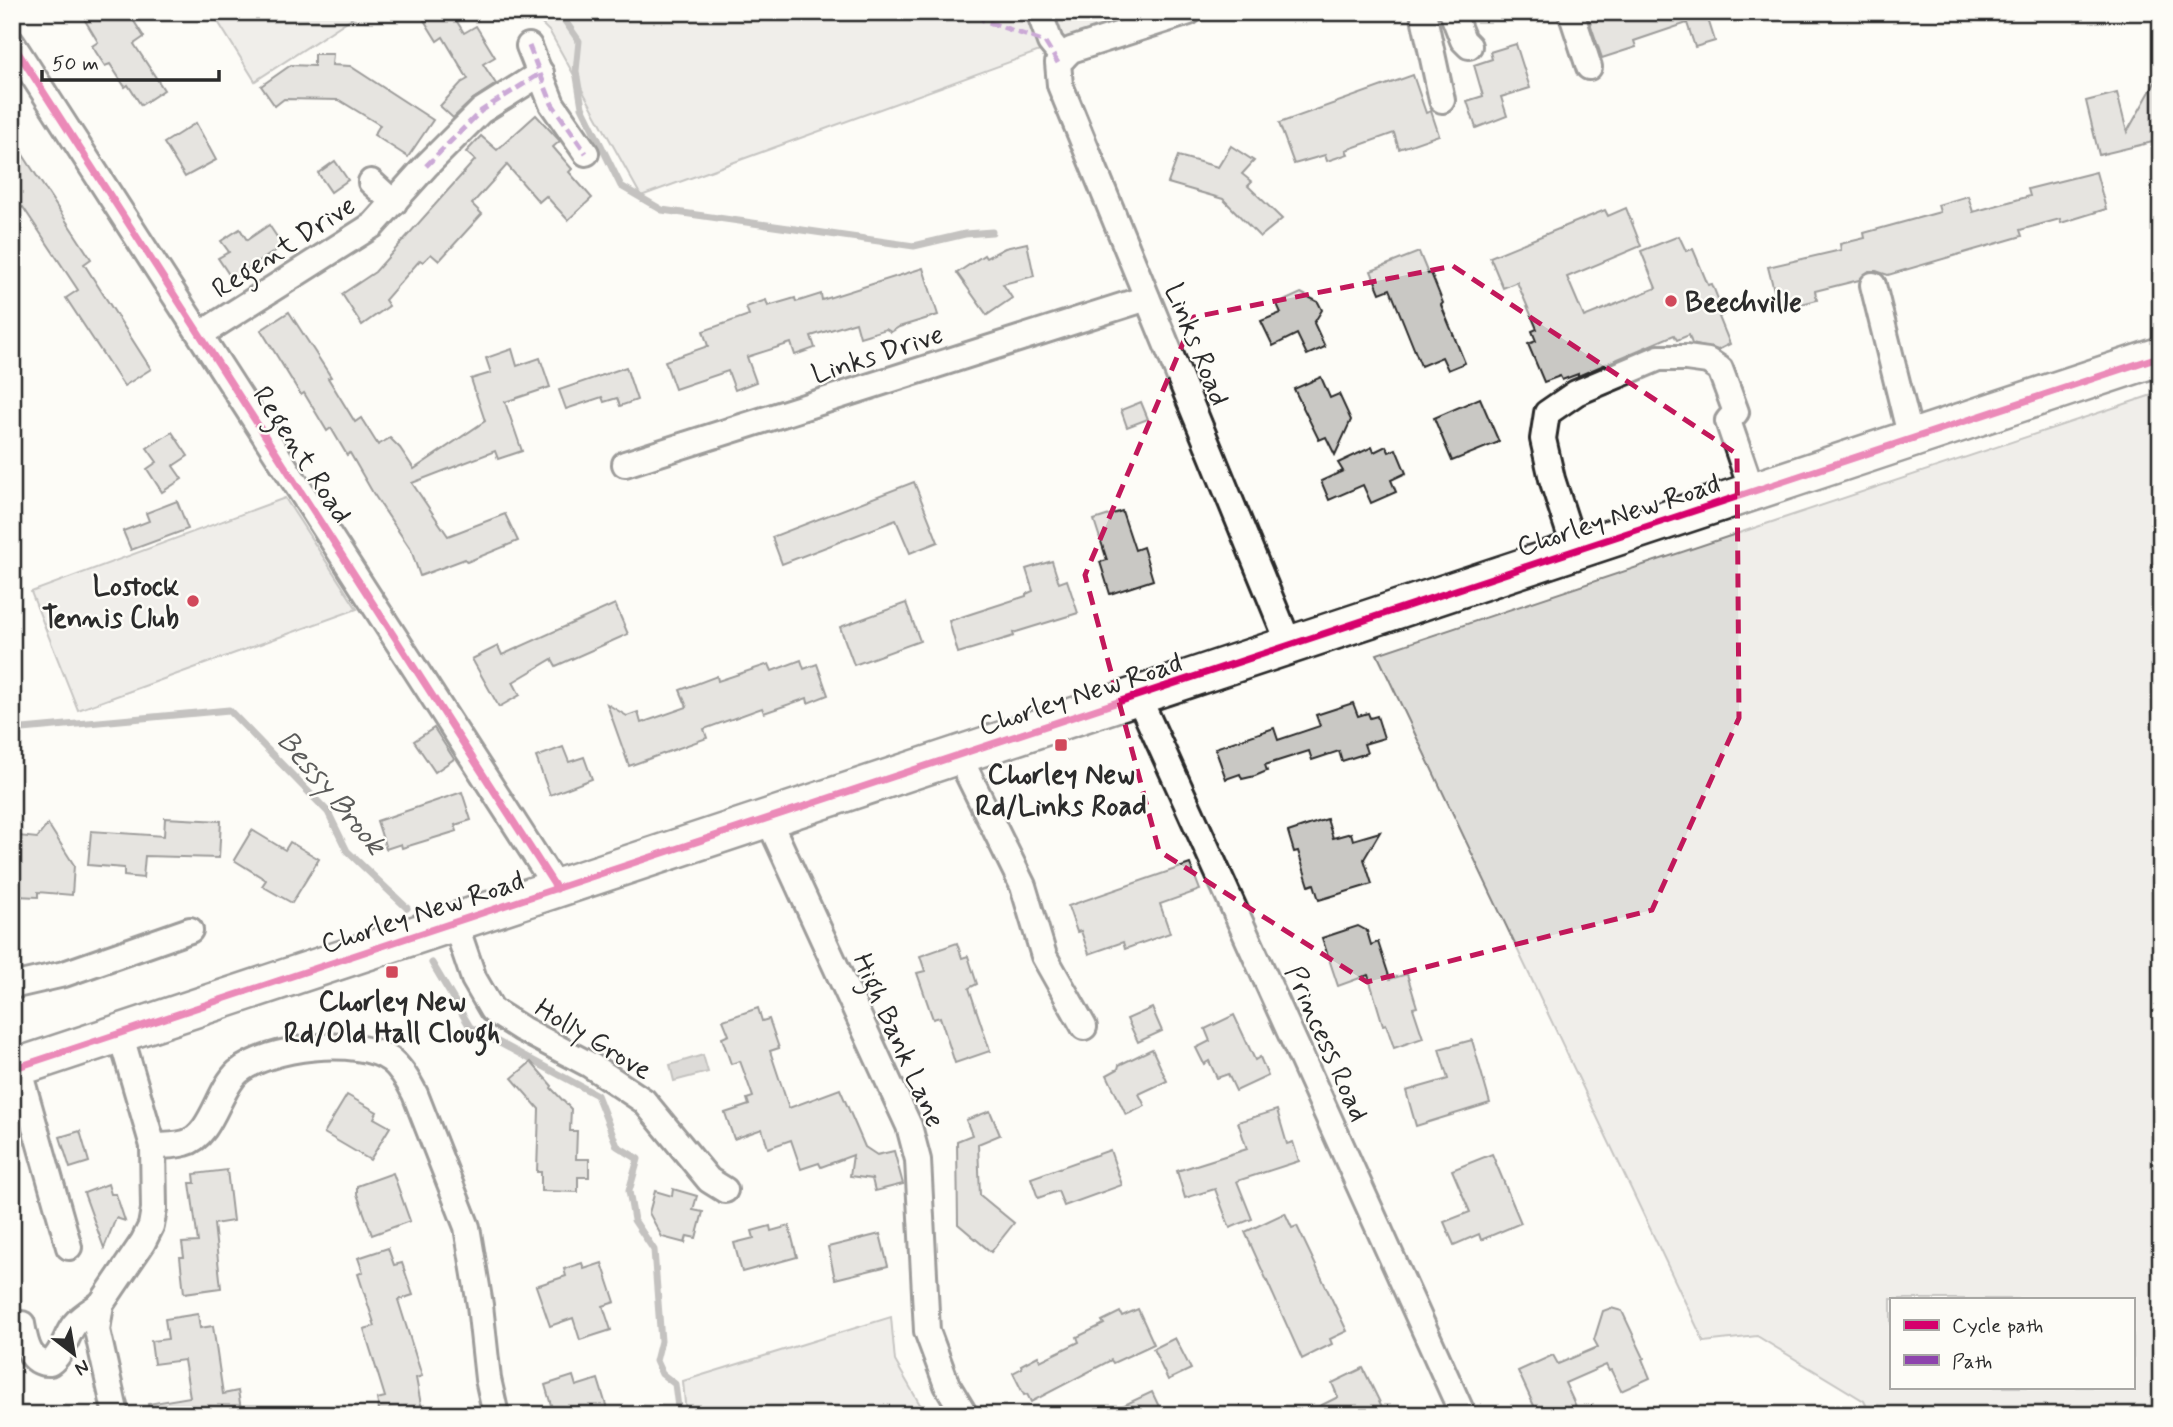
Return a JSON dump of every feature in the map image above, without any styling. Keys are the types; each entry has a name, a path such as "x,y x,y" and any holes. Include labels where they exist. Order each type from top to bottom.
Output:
{"highway":[{"name":"Chorley New Road","path":"15,1068 2161,356"}],"street":[{"name":"Links Road","path":"1045,12 1041,17 1060,60 1060,85 1290,646"},
{"path":"1060,60 1071,50 1189,12"},
{"path":"1423,12 1442,100"},
{"path":"1452,12 1463,40 1469,46"},
{"path":"1571,12 1589,67"},
{"name":"Regent Road","path":"12,43 557,889"},
{"path":"529,46 552,104 586,153"},
{"name":"Regent Drive","path":"201,334 373,225 426,166 481,111 541,73"},
{"name":"Regent Drive","path":"371,182 394,203"},
{"path":"1872,285 1919,436"},
{"name":"Links Drive","path":"625,464 1147,298"},
{"path":"1892,303 1919,436"},
{"path":"1575,550 1552,479 1543,439 1547,414 1576,393 1659,358 1708,361 1720,369 1736,412 1728,421 1752,491"},
{"name":"Princess Road","path":"1138,696 1463,1415"},
{"path":"959,756 1023,886 1044,956 1084,1027"},
{"name":"High Bank Lane","path":"768,819 909,1126 918,1160 927,1331 947,1385 965,1415"},
{"name":"Holly Grove","path":"455,923 474,979 492,1010 590,1065 644,1101 709,1180 730,1192"},
{"path":"12,986 64,974 161,927 190,930"},
{"path":"116,1415 97,1330 101,1304 151,1226 154,1209 153,1146 120,1033"},
{"path":"153,1146 184,1144 193,1140 207,1124 227,1085 238,1072 269,1057 321,1046 351,1046 391,1060 404,1074 415,1094 467,1227 480,1305 488,1379 496,1415"},
{"path":"15,1068 69,1247"},
{"path":"22,1324 27,1348 43,1363 50,1363 58,1356 74,1325 101,1304"}],"highlighted area":[{"path":"1453,266 1737,454 1739,718 1652,910 1367,982 1159,851 1085,575 1194,317"}],"shaded area":[{"path":"212,12 361,12 255,81"},
{"path":"530,12 1157,12 1048,48 641,196 550,32"},
{"path":"2161,392 2161,1415 1871,1415 1864,1401 1757,1336 1704,1342 1377,654"},
{"name":"Lostock Tennis Club","path":"285,498 357,609 78,710 31,592"},
{"path":"703,1055 708,1072 674,1081 670,1065"},
{"path":"891,1317 895,1361 926,1415 686,1415 683,1381"}],"building":[{"path":"80,12 128,12 144,37 134,44 164,90 141,105 110,64 105,66 92,46 98,42"},
{"path":"419,12 451,12 464,33 476,26 495,57 483,64 496,84 473,99 453,118 440,106 468,79 443,37 437,41"},
{"path":"1617,12 1708,12 1715,41 1695,47 1687,23 1634,41 1636,47 1602,58 1588,17 1598,15 1599,18"},
{"path":"1516,44 1530,88 1501,97 1507,116 1476,128 1467,101 1483,96 1474,65 1492,59 1490,52"},
{"path":"314,54 333,54 332,65 350,66 433,120 408,157 374,135 380,125 339,100 284,99 275,106 261,86 291,65 314,66"},
{"path":"2161,72 2161,140 2099,155 2086,101 2117,93 2127,132"},
{"path":"1413,75 1426,113 1431,111 1439,135 1399,149 1394,133 1346,150 1348,154 1327,161 1325,155 1294,164 1279,123"},
{"path":"536,115 560,141 553,147 572,169 569,172 592,198 568,220 546,196 539,202 507,165 472,204 482,214 439,261 431,254 423,262 420,260 385,300 389,306 362,325 342,294 375,272 475,160 466,152 481,136 497,150"},
{"path":"196,123 216,160 185,177 164,143"},
{"path":"12,138 91,259 84,264 151,369 124,386 66,298 78,290 23,207 12,213"},
{"path":"1231,146 1254,161 1242,174 1252,182 1248,186 1282,219 1260,237 1223,199 1168,183 1178,156 1218,167"},
{"path":"335,161 348,180 331,192 318,173"},
{"path":"2096,172 2106,209 2061,223 2060,219 2020,230 2022,236 1888,275 1869,271 1859,280 1815,291 1817,300 1779,310 1768,267 1841,250 1840,244 1865,238 1864,233 1940,212 1938,205 1968,196 1973,212 2030,196 2028,189"},
{"name":"Beechville","path":"1626,208 1641,246 1567,277 1584,317 1656,288 1641,251 1679,236 1686,251 1693,249 1708,285 1712,284 1724,314 1719,317 1730,344 1718,350 1692,344 1689,335 1677,340 1674,335 1578,376 1562,380 1560,376 1544,382 1528,344 1536,341 1532,331 1537,329 1517,282 1503,288 1490,257 1605,210 1608,216"},
{"path":"269,225 283,246 232,279 218,258 229,252 221,241 240,229 247,240"},
{"path":"1027,243 1034,276 1003,284 1012,298 987,315 957,273 984,255 986,258 1005,248"},
{"path":"1419,252 1428,274 1431,273 1465,363 1448,370 1442,357 1421,366 1390,289 1380,293 1371,271"},
{"path":"923,268 938,315 891,332 886,329 860,337 856,322 811,336 815,348 795,355 791,343 747,357 756,382 735,390 728,371 675,389 665,361 708,346 703,331 749,315 746,307 766,300 768,306 795,298 796,302 821,294 822,300"},
{"path":"1301,293 1318,302 1322,310 1314,323 1325,347 1307,355 1297,334 1273,346 1261,321 1281,313 1277,304"},
{"path":"289,312 331,377 328,378 355,422 361,418 378,445 390,438 414,469 485,421 471,379 491,373 486,358 512,349 517,366 540,358 550,387 505,402 522,451 498,459 495,451 412,483 448,536 505,514 518,541 467,562 465,559 420,576 411,550 350,453 347,455 331,428 327,431 261,330"},
{"path":"626,367 637,400 620,406 617,398 604,402 602,397 566,409 559,390"},
{"path":"1321,377 1330,398 1339,394 1351,420 1335,455 1326,437 1319,440 1294,389"},
{"path":"1480,398 1499,442 1452,461 1434,418"},
{"path":"1141,402 1148,419 1127,427 1121,410"},
{"path":"172,432 188,456 173,466 182,479 162,492 147,469 157,462 147,448"},
{"path":"1386,446 1389,452 1396,449 1406,473 1391,480 1396,492 1371,503 1363,485 1329,500 1321,481 1343,471 1338,463 1372,447 1374,452"},
{"path":"914,482 938,542 910,553 896,520 782,564 772,537"},
{"path":"177,501 188,529 131,550 123,531 149,521 146,513"},
{"path":"1122,511 1135,550 1143,547 1153,580 1110,594 1100,562 1107,560 1094,520"},
{"path":"1052,561 1059,583 1067,580 1078,613 958,653 949,621 1026,596 1033,591 1026,569"},
{"path":"906,603 920,641 854,665 840,627"},
{"path":"615,604 628,634 556,666 552,659 513,682 520,695 499,707 472,659 498,646 502,655"},
{"path":"801,660 804,669 817,664 828,695 808,703 807,698 764,713 762,708 704,729 707,738 629,766 607,704 627,716 638,712 641,723 687,707 680,690 717,676 718,681 769,664 772,671"},
{"path":"1353,703 1358,716 1368,713 1370,718 1377,716 1384,738 1364,744 1367,753 1342,761 1339,751 1312,760 1309,751 1265,765 1267,771 1255,776 1242,779 1240,774 1226,779 1215,748 1274,728 1278,740 1320,726 1316,715"},
{"path":"434,728 454,759 435,772 414,741"},
{"path":"563,747 569,762 584,757 592,779 550,795 536,757"},
{"path":"462,792 471,820 455,825 457,831 402,848 401,844 386,849 377,821"},
{"path":"165,818 221,821 219,858 145,856 143,878 124,876 124,868 88,865 91,831 164,836"},
{"path":"1327,819 1333,838 1351,833 1353,840 1380,832 1364,859 1372,884 1319,900 1314,884 1309,886 1298,851 1294,852 1288,832"},
{"path":"48,824 74,865 72,895 38,892 38,897 15,896 19,836 37,838"},
{"path":"252,830 285,850 290,842 319,859 292,903 262,886 266,880 234,860"},
{"path":"1190,864 1200,890 1160,904 1170,933 1125,949 1123,942 1089,954 1081,931 1077,932 1068,906"},
{"path":"1358,926 1367,931 1371,945 1378,942 1390,979 1407,974 1417,1007 1413,1008 1423,1038 1394,1048 1386,1024 1383,1025 1368,975 1338,986 1322,938"},
{"path":"957,943 962,958 968,956 977,984 969,988 990,1051 955,1063 940,1017 933,1019 917,973 925,971 920,956"},
{"path":"758,1008 762,1021 769,1019 779,1048 770,1051 789,1108 840,1089 865,1147 877,1155 894,1151 903,1184 875,1191 872,1179 850,1176 853,1155 821,1167 819,1163 801,1169 791,1140 768,1148 762,1129 734,1139 725,1113 749,1105 747,1099 753,1097 740,1061 731,1064 722,1038 729,1035 723,1020"},
{"path":"1152,1008 1162,1031 1138,1042 1127,1019"},
{"path":"1234,1015 1255,1060 1260,1057 1268,1076 1236,1091 1228,1074 1217,1078 1209,1061 1204,1064 1196,1048 1210,1041 1205,1029"},
{"path":"1472,1040 1490,1103 1416,1126 1406,1091 1448,1079 1439,1049"},
{"path":"1152,1049 1167,1081 1139,1094 1145,1106 1126,1115 1107,1075 1118,1069 1119,1065"},
{"path":"531,1062 571,1109 570,1131 577,1131 576,1159 589,1159 589,1177 578,1177 578,1192 541,1191 541,1172 537,1172 539,1109 512,1078"},
{"path":"347,1095 377,1112 374,1118 390,1127 370,1160 324,1133"},
{"path":"1277,1110 1287,1144 1293,1142 1299,1161 1237,1181 1252,1219 1230,1228 1215,1189 1185,1198 1177,1171 1247,1149 1238,1122"},
{"path":"990,1111 1000,1135 978,1144 980,1195 1014,1223 991,1252 958,1224 957,1141 972,1135 966,1120"},
{"path":"80,1131 89,1162 70,1168 60,1137"},
{"path":"1110,1150 1122,1185 1064,1206 1058,1191 1038,1198 1031,1178"},
{"path":"1492,1154 1521,1223 1481,1240 1479,1234 1454,1245 1444,1222 1470,1212 1452,1170"},
{"path":"227,1170 233,1221 214,1224 221,1288 184,1293 180,1257 184,1257 182,1243 198,1242 190,1183 195,1183 194,1174"},
{"path":"393,1173 410,1221 372,1235 357,1194 357,1186"},
{"path":"108,1184 111,1194 116,1194 125,1221 116,1218 104,1248 84,1193"},
{"path":"673,1189 697,1196 693,1210 703,1212 696,1238 687,1236 685,1243 662,1237 649,1213 655,1191 672,1196"},
{"path":"1285,1213 1292,1228 1297,1226 1347,1331 1330,1339 1332,1344 1302,1359 1245,1232"},
{"path":"770,1226 771,1231 789,1226 797,1257 742,1272 734,1243 754,1238 752,1231"},
{"path":"880,1234 888,1266 835,1279 828,1247"},
{"path":"388,1248 394,1265 402,1263 413,1295 398,1300 422,1376 416,1378 423,1415 380,1415 377,1399 385,1397 364,1329 375,1326 358,1274 363,1272 358,1258"},
{"path":"582,1263 584,1269 602,1263 615,1302 603,1306 611,1330 580,1340 573,1318 550,1326 536,1286 566,1276 564,1269"},
{"path":"1611,1308 1622,1311 1644,1358 1642,1359 1650,1378 1621,1391 1606,1365 1565,1383 1580,1415 1542,1415 1539,1407 1535,1408 1518,1371 1553,1355 1558,1364 1598,1347 1594,1340 1603,1311"},
{"path":"1138,1309 1154,1344 1113,1363 1111,1360 1031,1402 1027,1394 1024,1395 1013,1373 1022,1368 1021,1365 1038,1356 1040,1361 1079,1342 1077,1337 1104,1324 1102,1321 1120,1312 1122,1316"},
{"path":"198,1314 200,1328 213,1326 223,1394 238,1391 242,1415 149,1415 148,1404 190,1397 184,1360 154,1364 151,1341 168,1339 165,1319"},
{"path":"1175,1338 1191,1369 1168,1380 1153,1349"},
{"path":"1363,1368 1386,1415 1302,1415 1338,1397 1332,1383"},
{"path":"573,1376 576,1386 598,1379 609,1415 554,1415 545,1385"},
{"path":"1152,1392 1163,1415 1103,1415"}],"waterway":[{"path":"553,12 565,21 579,41 576,71 582,107 621,186 662,210 914,246 965,234 992,232"},
{"name":"Bessy Brook","path":"12,730 229,710 328,812 347,851 407,908"},
{"name":"Bessy Brook","path":"432,963 470,1027 597,1095 617,1146 638,1159 629,1191 634,1220 654,1250 661,1341 656,1361 662,1374 675,1384 679,1415"}],"marked path":[{"path":"979,12 983,20 1045,42 1058,63"},
{"path":"529,46 552,104 586,153"},
{"path":"426,166 481,111 541,73"}],"cycle path":[{"path":"12,43 557,889"},
{"path":"12,1069 2161,356"}],"place":[{"name":"Beechville","path":"1671,301"},
{"name":"Lostock Tennis Club","path":"193,601"},
{"name":"Chorley New Rd/Links Road","path":"1061,745"},
{"name":"Chorley New Rd/Old Hall Clough","path":"392,972"}]}
